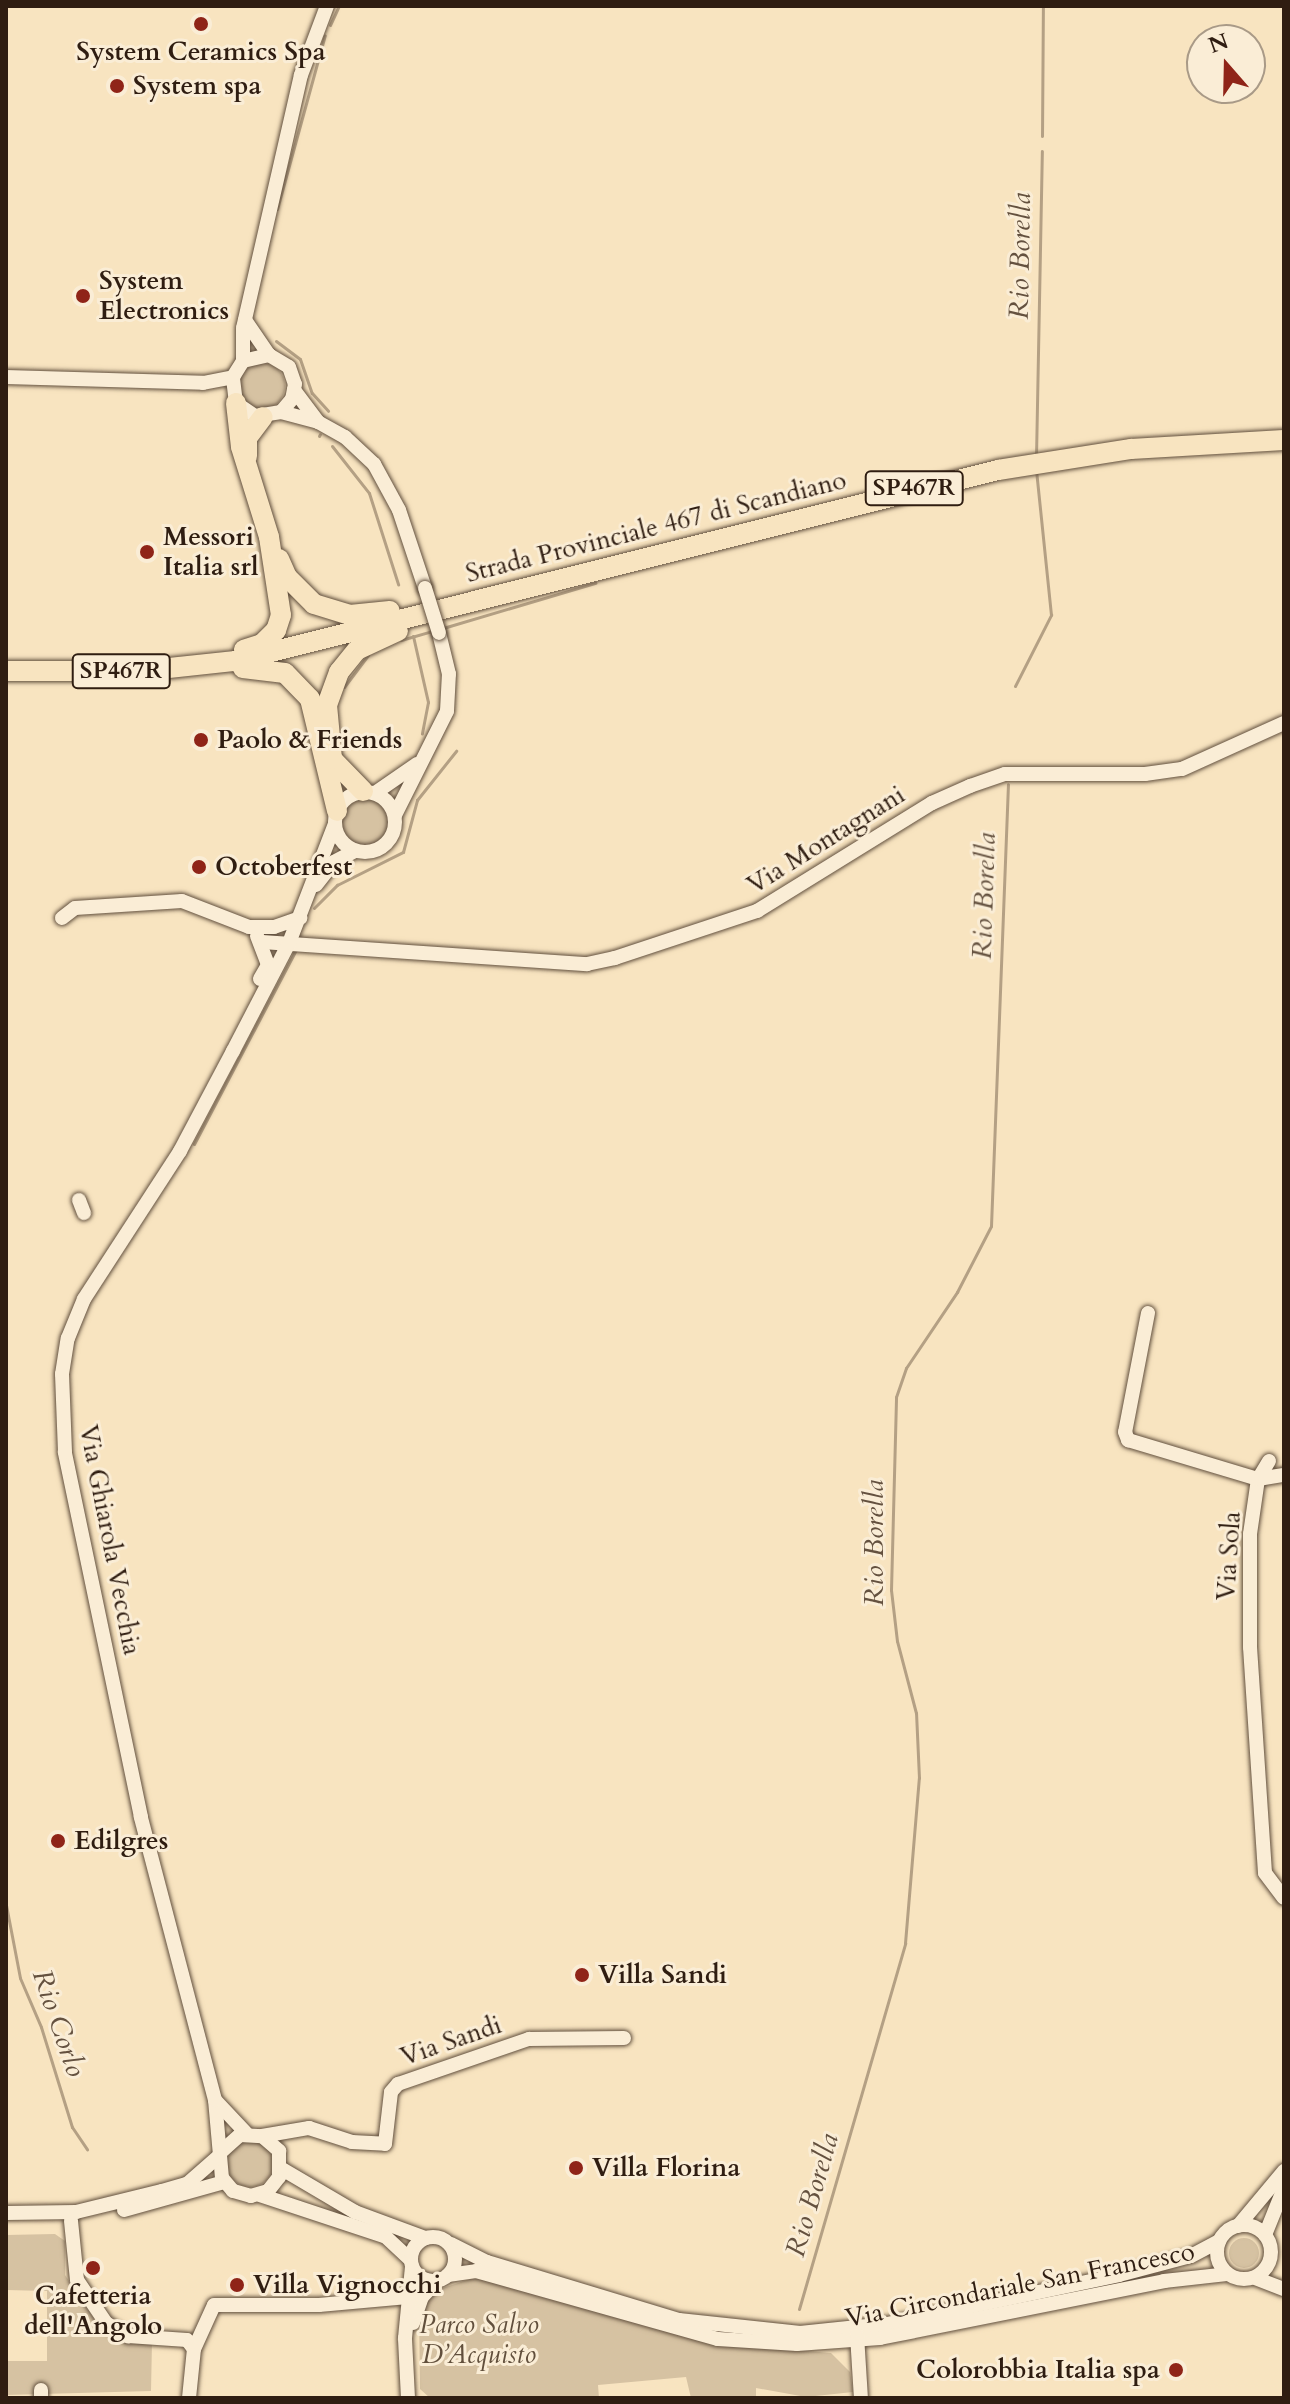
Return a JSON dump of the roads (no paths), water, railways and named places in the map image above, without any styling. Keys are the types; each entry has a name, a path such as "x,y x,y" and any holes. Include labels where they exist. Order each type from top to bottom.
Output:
{"highway":[{"path":"113,667 209,656 262,644 276,630 281,615 269,537 247,460 235,400"},
{"path":"247,460 247,438 272,415"},
{"name":"Strada Provinciale 467 di Scandiano","path":"6,671 235,661 998,470 1131,449 1284,440"},
{"path":"269,537 301,594 335,613 375,615 451,596 551,581"},
{"path":"369,792 332,759 326,721 339,672 357,650 386,635 551,581"},
{"name":"Strada Provinciale 467 di Scandiano","path":"6,662 113,667"},
{"path":"113,667 186,674 265,667 285,673 310,699 318,718 336,818"}],"street":[{"path":"235,400 233,377 243,361 245,320 301,75 327,6"},
{"name":"Via Ghiarola Vecchia","path":"245,320 269,355 289,367 294,390 318,422"},
{"path":"243,361 269,355"},
{"path":"6,377 203,383 233,377"},
{"name":"Via Ghiarola Vecchia","path":"203,383 235,400 248,414 318,422 345,437 382,476 425,588 449,674 447,711 395,815 394,831 385,845 371,852 355,851 334,862 309,895"},
{"path":"272,415 294,390"},
{"name":"Via Montagnani","path":"262,942 587,964 615,958 757,911 932,803 970,786 1005,774 1145,774 1182,769 1284,723"},
{"name":"Via Ghiarola Vecchia","path":"221,2153 215,2100 141,1817 65,1452 62,1374 68,1338 94,1279 180,1151 263,994 300,918 336,818 347,798 369,792 423,758"},
{"path":"369,792 395,815"},
{"path":"336,818 341,840 355,851"},
{"path":"62,918 75,908 182,901 249,927 274,927 300,918"},
{"path":"249,927 262,942 268,965 257,986 263,994"},
{"path":"274,927 289,943"},
{"name":"Via Sola","path":"1148,1313 1125,1432 1128,1440 1258,1479 1250,1534 1250,1647 1265,1873 1284,1898"},
{"path":"1258,1479 1269,1461"},
{"path":"1258,1479 1284,1475"},
{"name":"Via Sandi","path":"254,2135 315,2129 352,2142 385,2144 391,2092 398,2084 529,2039 624,2038"},
{"name":"Via Ghiarola Vecchia","path":"215,2100 254,2135"},
{"path":"278,2150 298,2131"},
{"path":"8,2220 76,2212 187,2184 221,2153 254,2135 278,2150 282,2169 275,2185 260,2195"},
{"path":"221,2153 224,2182 241,2195 260,2195 386,2237 424,2279 443,2278"},
{"path":"282,2169 355,2212 425,2238 439,2237 451,2244 456,2260 417,2306 408,2341"},
{"name":"Via Circondariale San Francesco","path":"451,2244 487,2262 679,2320 771,2333 857,2335 1191,2256 1219,2241 1238,2226 1284,2171"},
{"path":"8,2220 71,2221 224,2182"},
{"path":"1265,2235 1284,2188"},
{"path":"71,2221 77,2280 106,2323 128,2336 187,2340 194,2349"},
{"path":"1238,2226 1250,2225 1265,2235 1271,2253 1284,2267"},
{"path":"408,2398 411,2263 414,2247 425,2238"},
{"name":"Via Circondariale San Francesco","path":"1219,2241 1217,2259 1227,2274"},
{"path":"1255,2278 1268,2265 1271,2253"},
{"name":"Via Circondariale San Francesco","path":"443,2278 476,2271 718,2339 857,2335 1164,2281 1227,2274 1255,2278 1284,2289"},
{"path":"189,2398 194,2349 214,2305 319,2305 408,2297"},
{"path":"857,2335 861,2398"}],"waterway":[{"path":"330,25 339,6"},
{"name":"Rio Borella","path":"1042,136 1043,6"},
{"path":"277,209 325,35"},
{"name":"Rio Borella","path":"1036,457 1042,151"},
{"path":"276,341 300,359 312,393 328,411"},
{"path":"332,446 369,493 398,584"},
{"name":"Rio Borella","path":"1015,686 1051,615 1036,471"},
{"path":"443,628 595,583"},
{"path":"401,640 432,631"},
{"path":"413,636 428,702 422,733"},
{"path":"344,687 368,655"},
{"path":"314,908 337,885 403,852 417,800 456,751"},
{"name":"Rio Borella","path":"799,2309 905,1943 919,1778 916,1713 897,1641 891,1590 896,1397 906,1368 957,1292 991,1226 1008,784"},
{"path":"194,1144 296,950"},
{"name":"Rio Corlo","path":"6,1905 20,1978 41,2027 72,2127 87,2149"}],"place":[{"name":"System Ceramics Spa","path":"201,24"},
{"name":"System spa","path":"117,86"},
{"name":"System Electronics","path":"83,296"},
{"name":"Messori Italia srl","path":"147,552"},
{"name":"Paolo & Friends","path":"201,740"},
{"name":"Octoberfest","path":"199,867"},
{"name":"Edilgres","path":"58,1841"},
{"name":"Villa Sandi","path":"582,1975"},
{"name":"Villa Florina","path":"576,2168"},
{"name":"Cafetteria dell'Angolo","path":"93,2268"},
{"name":"Villa Vignocchi","path":"237,2285"},
{"name":"Colorobbia Italia spa","path":"1176,2370"}],"park label":[{"name":"Parco Salvo D’Acquisto","path":"479,2340"}]}
